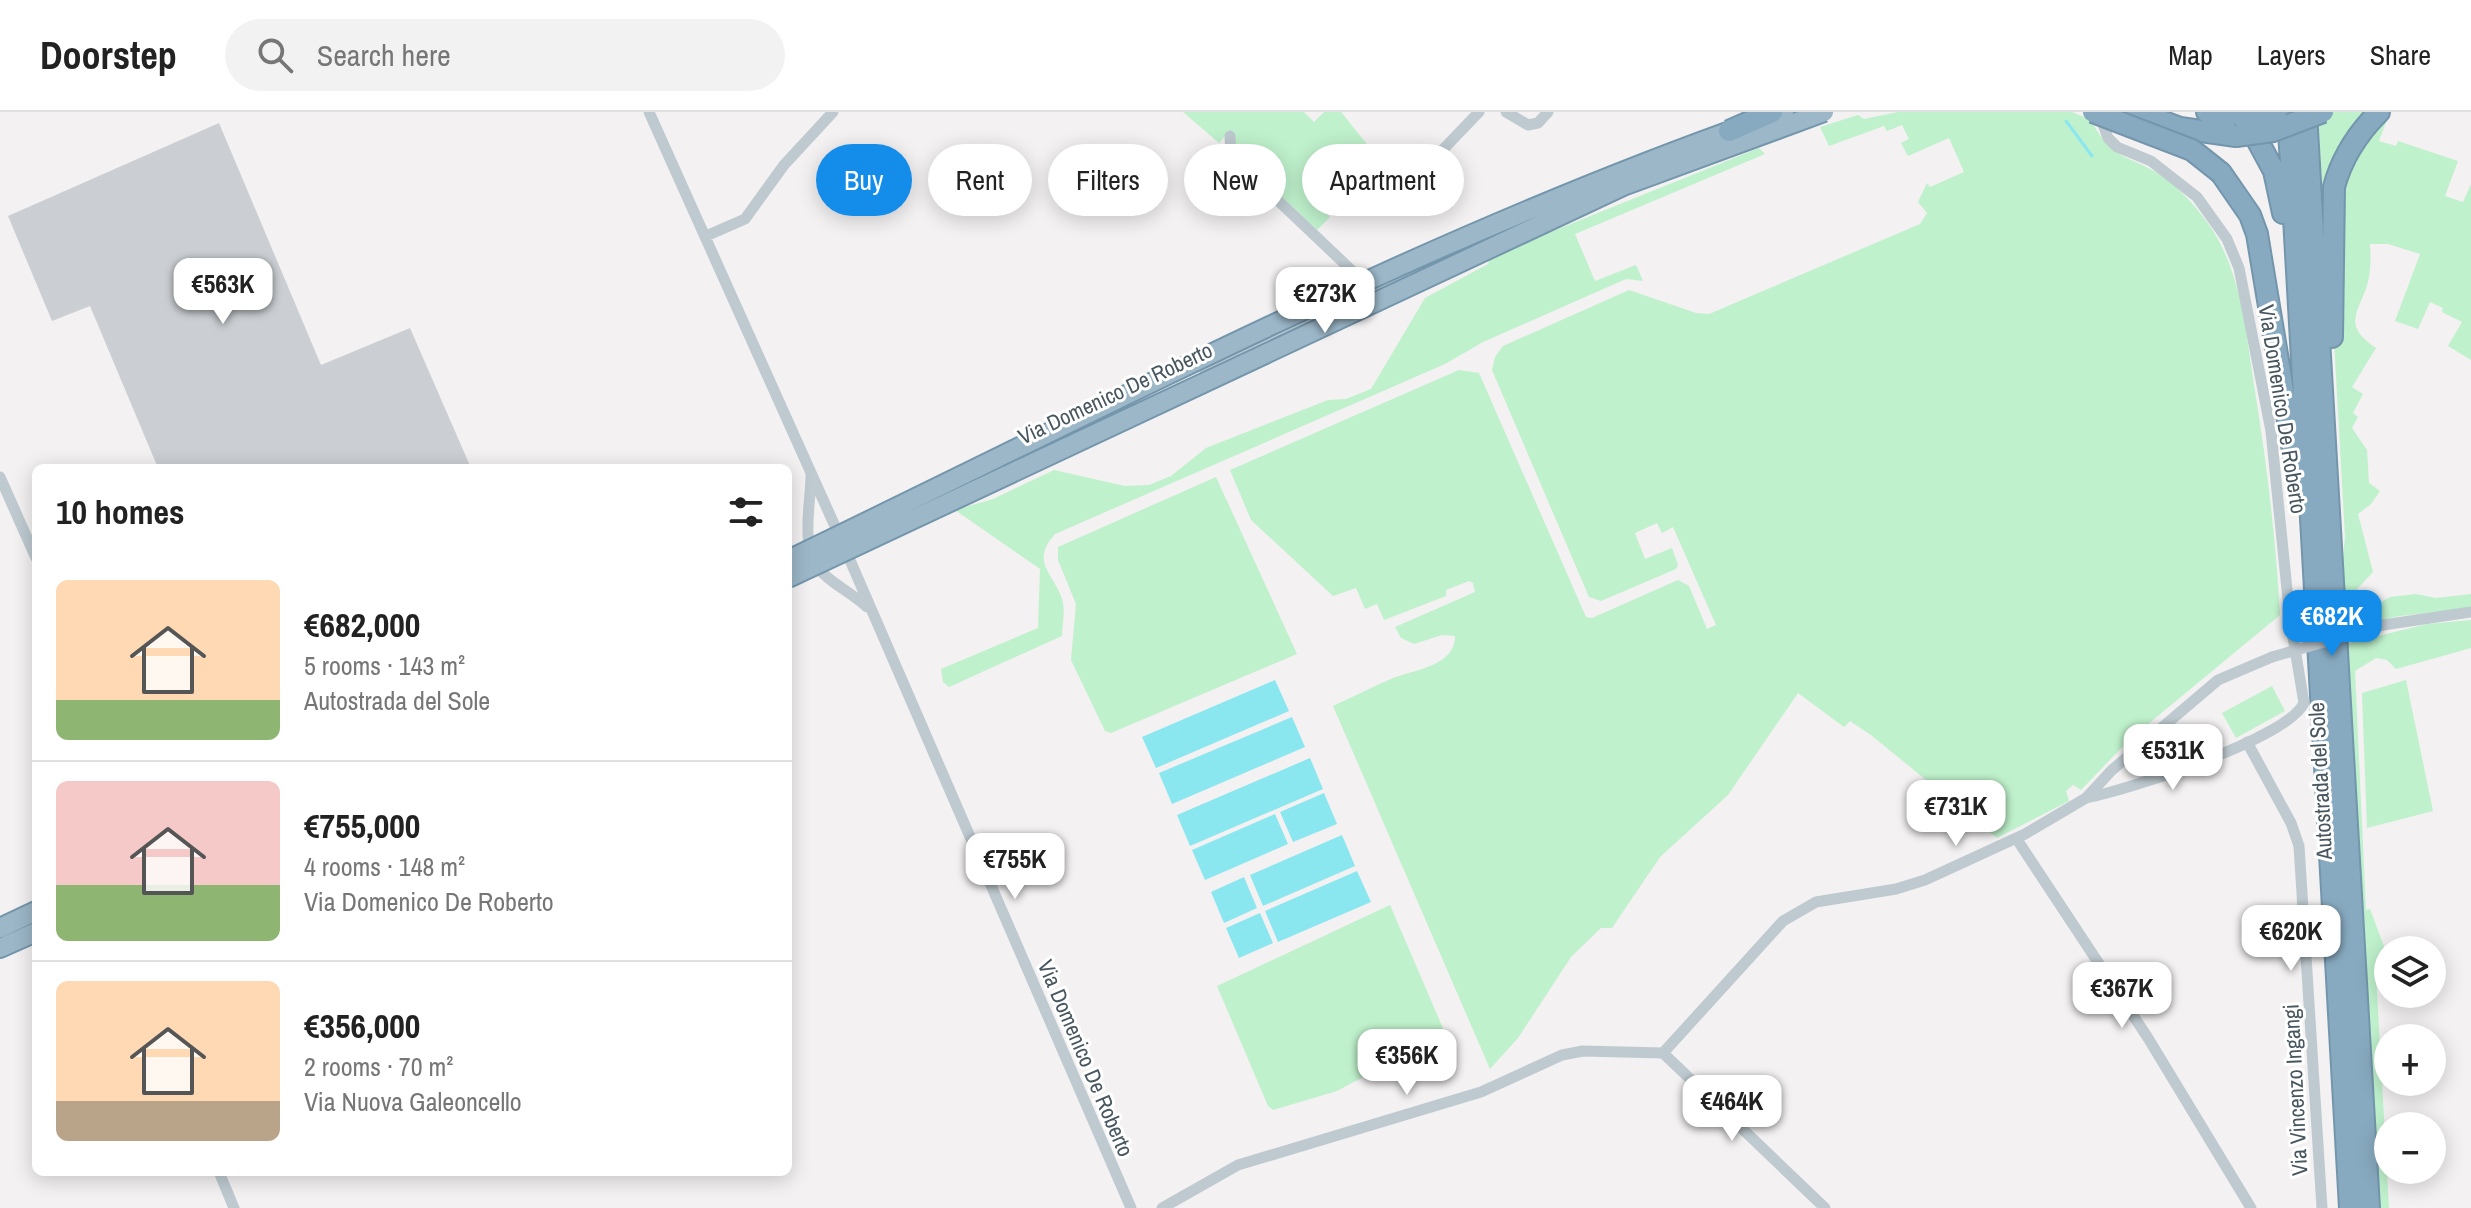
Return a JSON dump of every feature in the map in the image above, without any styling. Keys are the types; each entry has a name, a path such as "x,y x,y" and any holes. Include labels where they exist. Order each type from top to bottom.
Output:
{"highway":[{"path":"1729,131 1772,112"},
{"path":"792,558 1326,302 1577,189 1784,112"},
{"path":"792,576 1623,186 1824,112"},
{"path":"2096,112 2192,150 2221,173 2238,195 2257,234 2296,461 2318,670"},
{"path":"2137,112 2180,128 2236,136 2273,131 2323,112"},
{"path":"2207,112 2242,117 2276,112"},
{"path":"2239,112 2265,150 2280,192 2291,296 2303,357"},
{"name":"Autostrada del Sole","path":"2288,112 2350,1208"},
{"name":"Autostrada del Sole","path":"2306,112 2369,1208"},
{"path":"2329,489 2334,187 2342,163 2368,120 2379,112"},
{"path":"0,928 32,913"},
{"path":"0,948 32,934"}],"street":[{"name":"Via Domenico De Roberto","path":"649,112 811,470 1131,1208"},
{"path":"706,236 745,219 784,165 833,112"},
{"path":"1448,144 1479,112"},
{"path":"1506,112 1528,125 1538,123 1548,112"},
{"path":"1739,112 1755,128"},
{"name":"Via Domenico De Roberto","path":"792,567 1580,197 1801,112"},
{"name":"Via Domenico De Roberto","path":"2086,798 2157,780 2247,742 2295,715 2304,697 2290,619 2271,431 2246,297 2227,239 2213,215 2177,178 2151,161 2117,147 2108,138 2096,112"},
{"path":"1230,136 1228,148 1231,156 1375,292"},
{"name":"Via Domenico De Roberto","path":"811,470 808,537 812,558 828,578 850,591 873,613"},
{"path":"0,477 32,549"},
{"path":"1663,1053 1783,921 1799,910 1816,902 1896,889 1925,880 2016,838 2086,798 2112,770 2218,680 2272,657 2383,625 2471,612"},
{"name":"Via Vincenzo Ingangi","path":"2247,742 2291,823 2299,846 2322,1208"},
{"path":"2016,838 2148,1038 2251,1208"},
{"path":"0,935 32,921"},
{"path":"1162,1208 1238,1165 1481,1092 1562,1055 1583,1051 1663,1053 1825,1208"},
{"path":"221,1176 234,1208"}],"green space":[{"path":"1183,112 1304,112 1314,122 1324,112 1341,112 1367,144 1302,144 1302,216 1286,200 1286,144 1230,144 1236,137 1230,131 1219,143"},
{"path":"1898,112 2072,112 2091,120 2115,151 2171,183 2207,222 2228,261 2241,303 2270,503 2280,615 2130,739 2081,790 2073,785 2066,791 2069,801 1997,838 1871,735 1850,721 1844,727 1798,693 1728,795 1660,857 1612,928 1601,928 1571,957 1518,1038 1490,1069 1333,706 1391,679 1431,666 1448,655 1455,636 1442,635 1414,644 1401,638 1395,627 1475,592 1473,583 1469,581 1446,590 1446,596 1384,620 1377,604 1365,609 1356,588 1333,596 1251,520 1230,470 1459,370 1479,373 1586,617 1592,618 1678,580 1689,586 1707,629 1716,625 1673,527 1662,533 1657,523 1635,533 1645,559 1672,548 1678,565 1676,569 1601,601 1589,597 1492,370 1495,357 1503,346 1629,290 1696,313 1709,314 1920,224 1927,213 1918,202 1927,183 1930,187 1964,172 1949,138 1908,156 1901,143 1909,139 1902,125 1887,131 1884,126 1829,146 1820,127 1858,115 1864,119"},
{"path":"2318,112 2365,112 2331,186 2322,183"},
{"path":"2386,112 2388,117 2379,141 2396,146 2398,141 2458,161 2445,196 2463,202 2471,184 2471,360 2448,346 2462,322 2442,312 2443,308 2430,302 2418,329 2395,321 2420,254 2388,244 2370,244 2369,278 2355,322 2360,334 2376,348 2352,387 2363,394 2353,413 2358,417 2352,428 2367,450 2369,483 2380,491 2371,504 2358,514 2373,572 2357,589 2364,611 2390,597 2416,594 2436,598 2471,594 2471,608 2400,616 2345,628 2342,568 2345,537 2334,341 2343,176"},
{"path":"1759,148 1765,154 1575,234 1595,281 1636,265 1643,281 1626,279 1483,342 1445,364 1055,534 1047,544 1044,562 1063,603 1062,636 949,687 943,682 941,669 1038,628 1040,569 955,510 993,499 1054,470 1125,486 1149,485 1171,476 1206,448 1328,400 1346,399 1371,389 1425,298 1488,264 1491,256"},
{"path":"1302,216 1329,216 1317,230"},
{"path":"1216,477 1297,654 1111,733 1105,731 1071,660 1076,604 1058,560 1058,547"},
{"path":"2471,620 2471,648 2396,669 2387,660 2376,658 2355,671 2366,910 2370,909 2380,936 2374,936 2374,1008 2378,1008 2379,1024 2374,1024 2374,1096 2383,1096 2384,1112 2374,1112 2374,1123 2346,644 2427,624"},
{"path":"2406,680 2433,811 2367,828 2362,693"},
{"path":"2272,686 2285,711 2236,738 2222,713"},
{"path":"1390,905 1445,1033 1337,1091 1273,1110 1268,1106 1217,986"},
{"path":"2378,1184 2388,1184 2389,1208 2379,1208"}],"water":[{"path":"1275,680 1289,711 1156,768 1142,737"},
{"path":"1292,717 1305,747 1172,804 1159,773"},
{"path":"1310,758 1323,789 1190,846 1177,815"},
{"path":"1324,793 1337,824 1293,842 1280,812"},
{"path":"1275,814 1288,844 1205,880 1192,850"},
{"path":"1342,835 1355,866 1263,906 1250,875"},
{"path":"1357,871 1371,902 1278,942 1265,911"},
{"path":"1244,877 1257,908 1224,923 1211,892"},
{"path":"1260,913 1273,943 1239,958 1226,928"}],"building":[{"path":"219,123 321,365 410,328 469,464 156,464 90,306 52,321 8,216"}],"waterway":[{"path":"2066,121 2092,156"}]}
